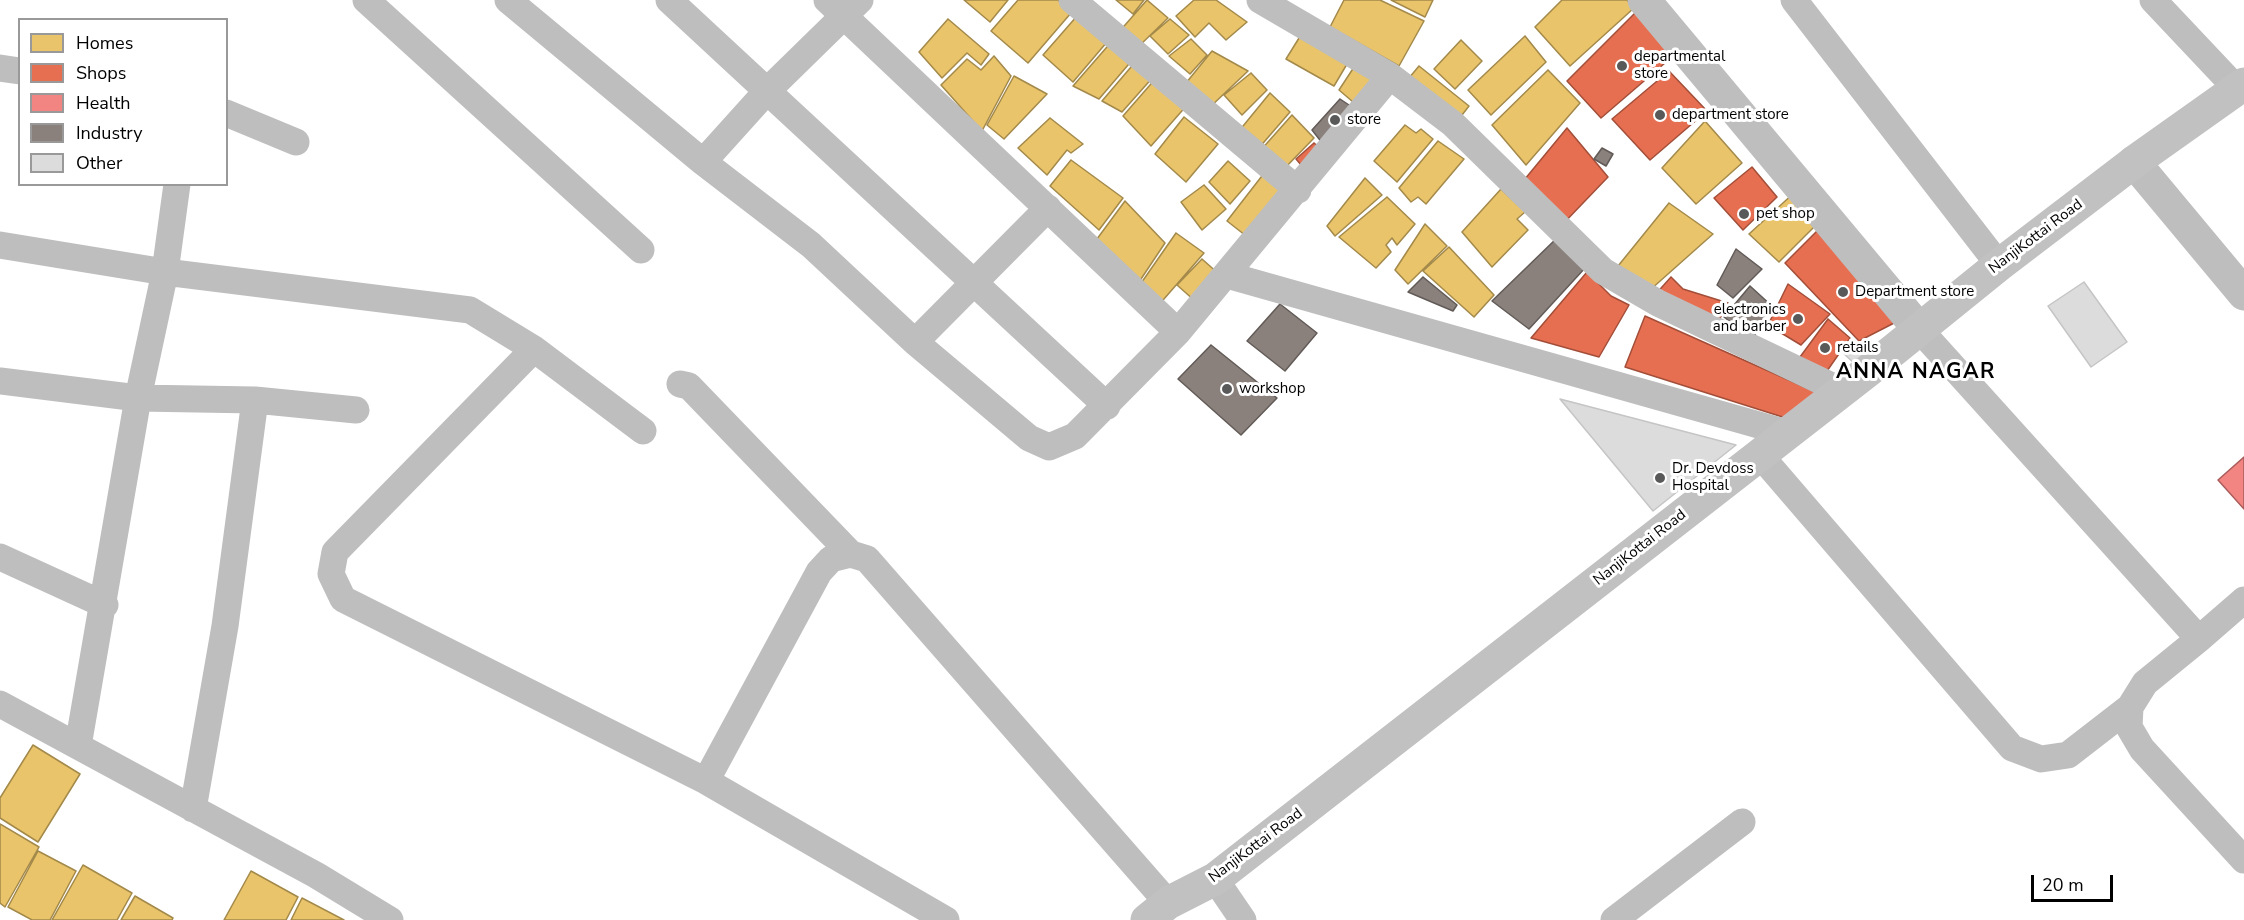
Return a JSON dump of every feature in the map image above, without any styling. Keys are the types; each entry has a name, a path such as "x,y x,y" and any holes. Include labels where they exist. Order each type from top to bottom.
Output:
{"main road":[{"name":"NanjiKottai Road","path":"1157,912 1215,879 1869,370 1999,265 2134,162 2241,87"}],"street":[{"path":"366,0 641,250"},
{"path":"508,0 703,162 811,245 915,342 1029,438 1049,447 1075,436 1178,332 1298,190 1390,76"},
{"path":"669,0 1107,406"},
{"path":"1072,0 1298,190"},
{"path":"1260,0 1390,76 1453,124 1603,271 1658,303 1842,391"},
{"path":"1644,0 1919,329 2199,639"},
{"path":"1794,0 1999,265"},
{"path":"2153,0 2241,87"},
{"path":"703,162 844,5 1047,208 1178,332"},
{"path":"0,68 18,71"},
{"path":"228,114 296,142"},
{"path":"2134,162 2244,294"},
{"path":"78,746 105,605 138,398 165,272 177,186"},
{"path":"915,342 1047,208"},
{"path":"0,245 165,272 470,310 534,349 643,432"},
{"path":"1227,274 1787,433"},
{"path":"534,349 335,552 331,574 343,599 706,781 945,920"},
{"path":"0,381 138,398 255,400 356,410"},
{"path":"680,384 689,386 851,554"},
{"path":"193,809 225,627 255,400"},
{"path":"1760,455 2012,748 2041,759 2068,755 2130,707 2145,683 2244,600"},
{"path":"706,781 819,572 831,558 851,554 867,559 1157,912"},
{"path":"0,557 105,605"},
{"path":"0,705 316,875 390,920"},
{"path":"2130,707 2129,727 2142,749 2244,860"},
{"path":"1614,920 1742,822"},
{"path":"1215,879 1243,920"}],"building: Homes":[{"path":"964,0 1008,0 990,22"},
{"path":"1018,0 1058,0 1071,13 1028,63 991,31"},
{"path":"1116,0 1144,0 1133,14"},
{"path":"1147,0 1168,18 1136,49 1118,33"},
{"path":"1194,0 1216,0 1247,22 1226,40 1209,23 1195,37 1176,16"},
{"path":"1344,0 1380,0 1424,21 1399,66 1330,27"},
{"path":"1391,0 1433,0 1425,17"},
{"path":"1562,0 1627,0 1634,8 1570,66 1535,27"},
{"path":"1077,16 1107,42 1073,82 1043,55"},
{"path":"948,19 989,54 981,65 967,53 942,78 919,52"},
{"path":"1170,19 1189,35 1168,54 1150,36"},
{"path":"1304,30 1350,59 1334,86 1286,59"},
{"path":"1525,36 1546,62 1491,115 1468,90"},
{"path":"1191,39 1207,55 1190,74 1169,56"},
{"path":"1113,40 1134,58 1099,99 1073,86"},
{"path":"1461,40 1482,61 1455,89 1434,69"},
{"path":"1212,51 1248,71 1208,109 1182,88"},
{"path":"994,56 1011,76 982,131 941,85 967,59 981,70"},
{"path":"1137,60 1154,76 1122,112 1102,101"},
{"path":"1358,61 1385,78 1360,108 1339,90"},
{"path":"1419,66 1469,106 1455,124 1404,84"},
{"path":"1548,70 1580,103 1526,165 1492,125"},
{"path":"1251,73 1267,90 1242,115 1224,95"},
{"path":"1014,76 1047,94 1004,139 987,125"},
{"path":"1157,77 1188,104 1151,146 1123,116"},
{"path":"1270,93 1290,112 1258,149 1239,131"},
{"path":"1292,115 1314,138 1282,171 1260,151"},
{"path":"1184,117 1218,144 1186,182 1155,154"},
{"path":"1050,118 1083,144 1071,153 1067,150 1047,175 1018,148"},
{"path":"1705,121 1742,163 1696,204 1662,168"},
{"path":"1405,125 1416,133 1421,129 1433,139 1397,182 1374,161"},
{"path":"1438,141 1464,159 1426,204 1418,197 1411,202 1399,188"},
{"path":"1071,160 1123,198 1099,230 1050,186"},
{"path":"1228,161 1250,181 1230,204 1209,182"},
{"path":"1265,172 1290,192 1250,239 1227,221"},
{"path":"1365,178 1382,195 1335,236 1327,226"},
{"path":"1204,185 1226,209 1202,230 1181,202"},
{"path":"1501,189 1525,212 1517,219 1528,230 1492,267 1462,232"},
{"path":"1795,192 1820,221 1779,262 1749,234"},
{"path":"1387,197 1415,224 1397,245 1392,238 1386,245 1391,252 1376,268 1339,237"},
{"path":"1125,201 1165,243 1137,285 1094,243"},
{"path":"1669,203 1713,234 1650,290 1614,271"},
{"path":"1425,224 1447,246 1408,284 1395,270"},
{"path":"1176,233 1204,253 1157,307 1137,289"},
{"path":"1449,247 1494,295 1474,317 1423,271"},
{"path":"1202,259 1220,275 1195,301 1177,285"},
{"path":"33,745 80,774 38,842 0,818 0,798"},
{"path":"0,824 39,847 5,907 0,903"},
{"path":"38,851 76,871 50,920 32,920 8,907"},
{"path":"83,865 132,893 117,920 52,920"},
{"path":"251,871 298,897 286,920 224,920"},
{"path":"135,896 173,918 172,920 121,920"},
{"path":"302,898 344,920 291,920"}],"building: Shops":[{"name":"departmental store","path":"1641,7 1679,51 1601,118 1567,81"},
{"name":"department store","path":"1669,71 1707,111 1650,160 1612,119"},
{"path":"1567,128 1608,177 1560,227 1520,185"},
{"path":"1314,143 1325,152 1307,172 1296,159"},
{"name":"pet shop","path":"1752,167 1777,197 1743,230 1714,198"},
{"name":"Department store","path":"1821,227 1898,321 1859,341 1785,263"},
{"path":"1587,272 1611,296 1629,305 1599,357 1531,338"},
{"path":"1671,277 1683,289 1728,303 1716,326 1653,297"},
{"name":"electronics and barber","path":"1788,284 1830,314 1801,345 1768,325"},
{"path":"1645,316 1820,394 1792,420 1625,367"},
{"name":"retails","path":"1828,319 1850,338 1827,371 1800,357"}],"building: Health":[{"path":"2244,457 2244,509 2218,480"}],"building: Industry":[{"name":"store","path":"1340,99 1358,111 1327,149 1312,130"},
{"path":"1602,148 1613,154 1606,166 1594,159"},
{"path":"1558,237 1585,268 1529,329 1492,301"},
{"path":"1736,249 1762,269 1733,298 1717,285"},
{"path":"1423,277 1457,305 1453,311 1408,292"},
{"path":"1750,286 1773,307 1752,339 1724,317"},
{"name":"workshop","path":"1280,304 1317,333 1285,371 1247,341"},
{"name":"workshop","path":"1211,345 1277,398 1241,435 1178,379"}],"building: Other":[{"path":"2084,282 2127,342 2091,367 2048,306"},
{"path":"1854,340 1859,347 1866,342 1872,350 1856,365 1842,352"},
{"name":"Dr. Devdoss Hospital","path":"1560,399 1736,445 1653,511"}],"place":[{"name":"departmental store","path":"1622,66"},
{"name":"department store","path":"1660,115"},
{"name":"store","path":"1335,120"},
{"name":"pet shop","path":"1744,214"},
{"name":"Department store","path":"1843,292"},
{"name":"electronics and barber","path":"1798,319"},
{"name":"retails","path":"1825,348"},
{"name":"workshop","path":"1227,389"},
{"name":"Dr. Devdoss Hospital","path":"1660,478"}],"district":[{"name":"ANNA NAGAR","path":"1916,373"}]}
